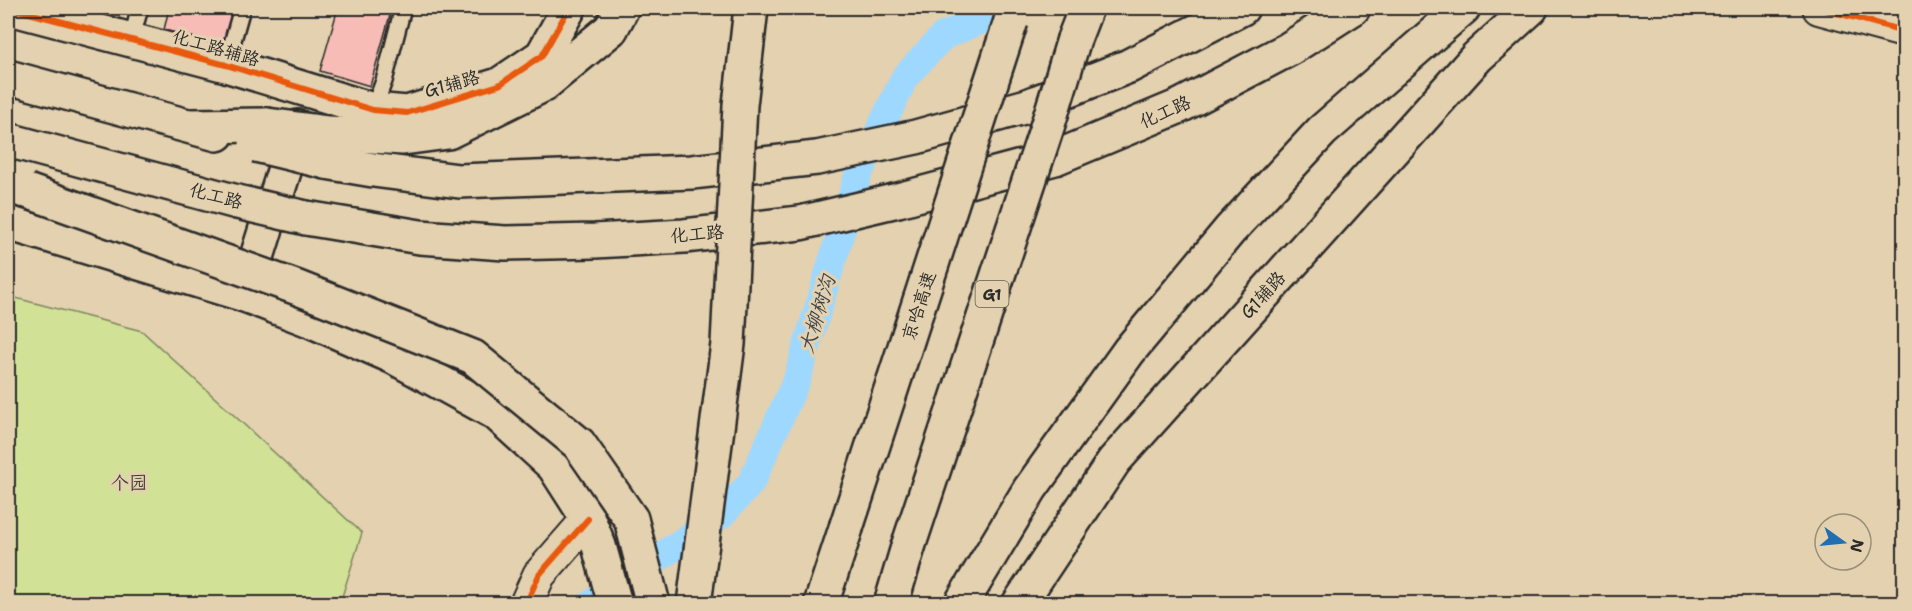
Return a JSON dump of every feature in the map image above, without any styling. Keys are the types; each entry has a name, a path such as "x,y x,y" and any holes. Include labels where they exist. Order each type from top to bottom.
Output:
{"main road":[{"name":"化工路辅路","path":"10,8 226,65 309,91"},
{"name":"G1辅路","path":"309,91 373,110 407,112 500,86 542,56 569,8"},
{"path":"327,147 448,132 543,85 611,29 622,8"},
{"path":"694,603 728,344 740,105 751,8"},
{"name":"京哈高速","path":"821,603 1015,8"},
{"name":"G1","path":"891,603 1085,8"},
{"path":"8,77 190,126 261,135 327,147 373,170 459,181 692,172 817,158 916,137 1027,106 1129,66 1242,8"},
{"name":"化工路","path":"8,140 237,202 306,218 420,237 505,243 684,236 800,223 898,201 1055,158 1180,106 1289,49 1353,8"},
{"path":"961,603 1030,489 1129,351 1215,247 1322,131 1463,8"},
{"name":"G1辅路","path":"1019,603 1114,461 1477,57 1531,8"},
{"path":"245,295 309,91"},
{"path":"17,188 298,288 473,357 579,444 632,519 653,603"},
{"path":"8,223 245,295 310,320 394,357 496,413 554,466 593,532 615,603"}],"street":[{"path":"1819,8 1905,31"},
{"path":"526,603 539,575 593,532"}],"lane":[{"path":"131,40 140,8"},
{"path":"226,65 242,8"},
{"path":"373,110 384,81 403,8"}],"green space":[{"name":"个园","path":"8,296 142,331 362,533 340,603 8,603"}],"building":[{"path":"104,8 132,8 130,15"},
{"path":"169,8 237,8 226,46 164,30"},
{"path":"338,8 392,8 370,86 320,71"}],"waterway":[{"name":"大柳树沟","path":"591,604 721,515 751,483 797,379 858,175 905,77 943,36 1011,8"}],"cycle path":[{"path":"10,8 226,65 373,110 407,113 499,85 542,56 569,8"},
{"path":"1819,8 1904,31"},
{"path":"526,604 539,575 588,519"}]}
